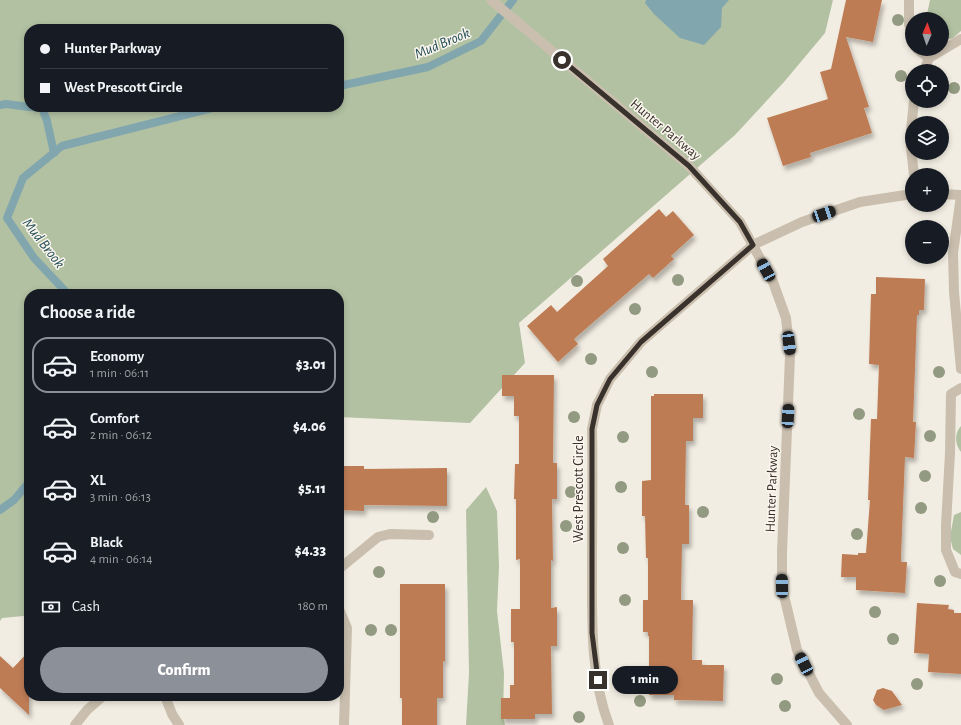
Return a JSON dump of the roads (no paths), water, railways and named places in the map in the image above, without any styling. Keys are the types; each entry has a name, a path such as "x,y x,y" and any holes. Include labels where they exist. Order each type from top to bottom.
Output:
{"street":[{"name":"Hunter Parkway","path":"491,0 689,166 740,222 773,282 786,318 790,356 782,586 797,650 819,693 847,725"},
{"path":"909,0 909,12"},
{"path":"927,64 929,58 961,39"},
{"path":"913,108 910,139 913,168"},
{"path":"949,194 961,195 953,253 954,292 961,369"},
{"name":"West Prescott Circle","path":"610,725 605,713 598,680 592,633 592,429 597,405 610,379 641,342 753,245 802,222 860,202 905,195"},
{"path":"961,388 951,394 950,453 946,525 946,553 955,572 961,574"},
{"path":"344,565 378,537 390,534 429,535"},
{"path":"344,621 347,628 344,725"},
{"path":"75,725 87,710 97,701"},
{"path":"167,701 178,725"}],"water":[{"path":"646,0 729,0 722,8 721,27 704,45 680,38 654,14 645,3"}],"waterway":[{"name":"Mud Brook","path":"344,85 428,67 481,41 513,0"},
{"path":"0,105 6,104 24,106"},
{"path":"44,112 54,153"},
{"name":"Mud Brook","path":"63,289 34,258 7,218 23,178 62,146 196,112"},
{"name":"Mud Brook","path":"0,510 14,500 24,488"}]}
